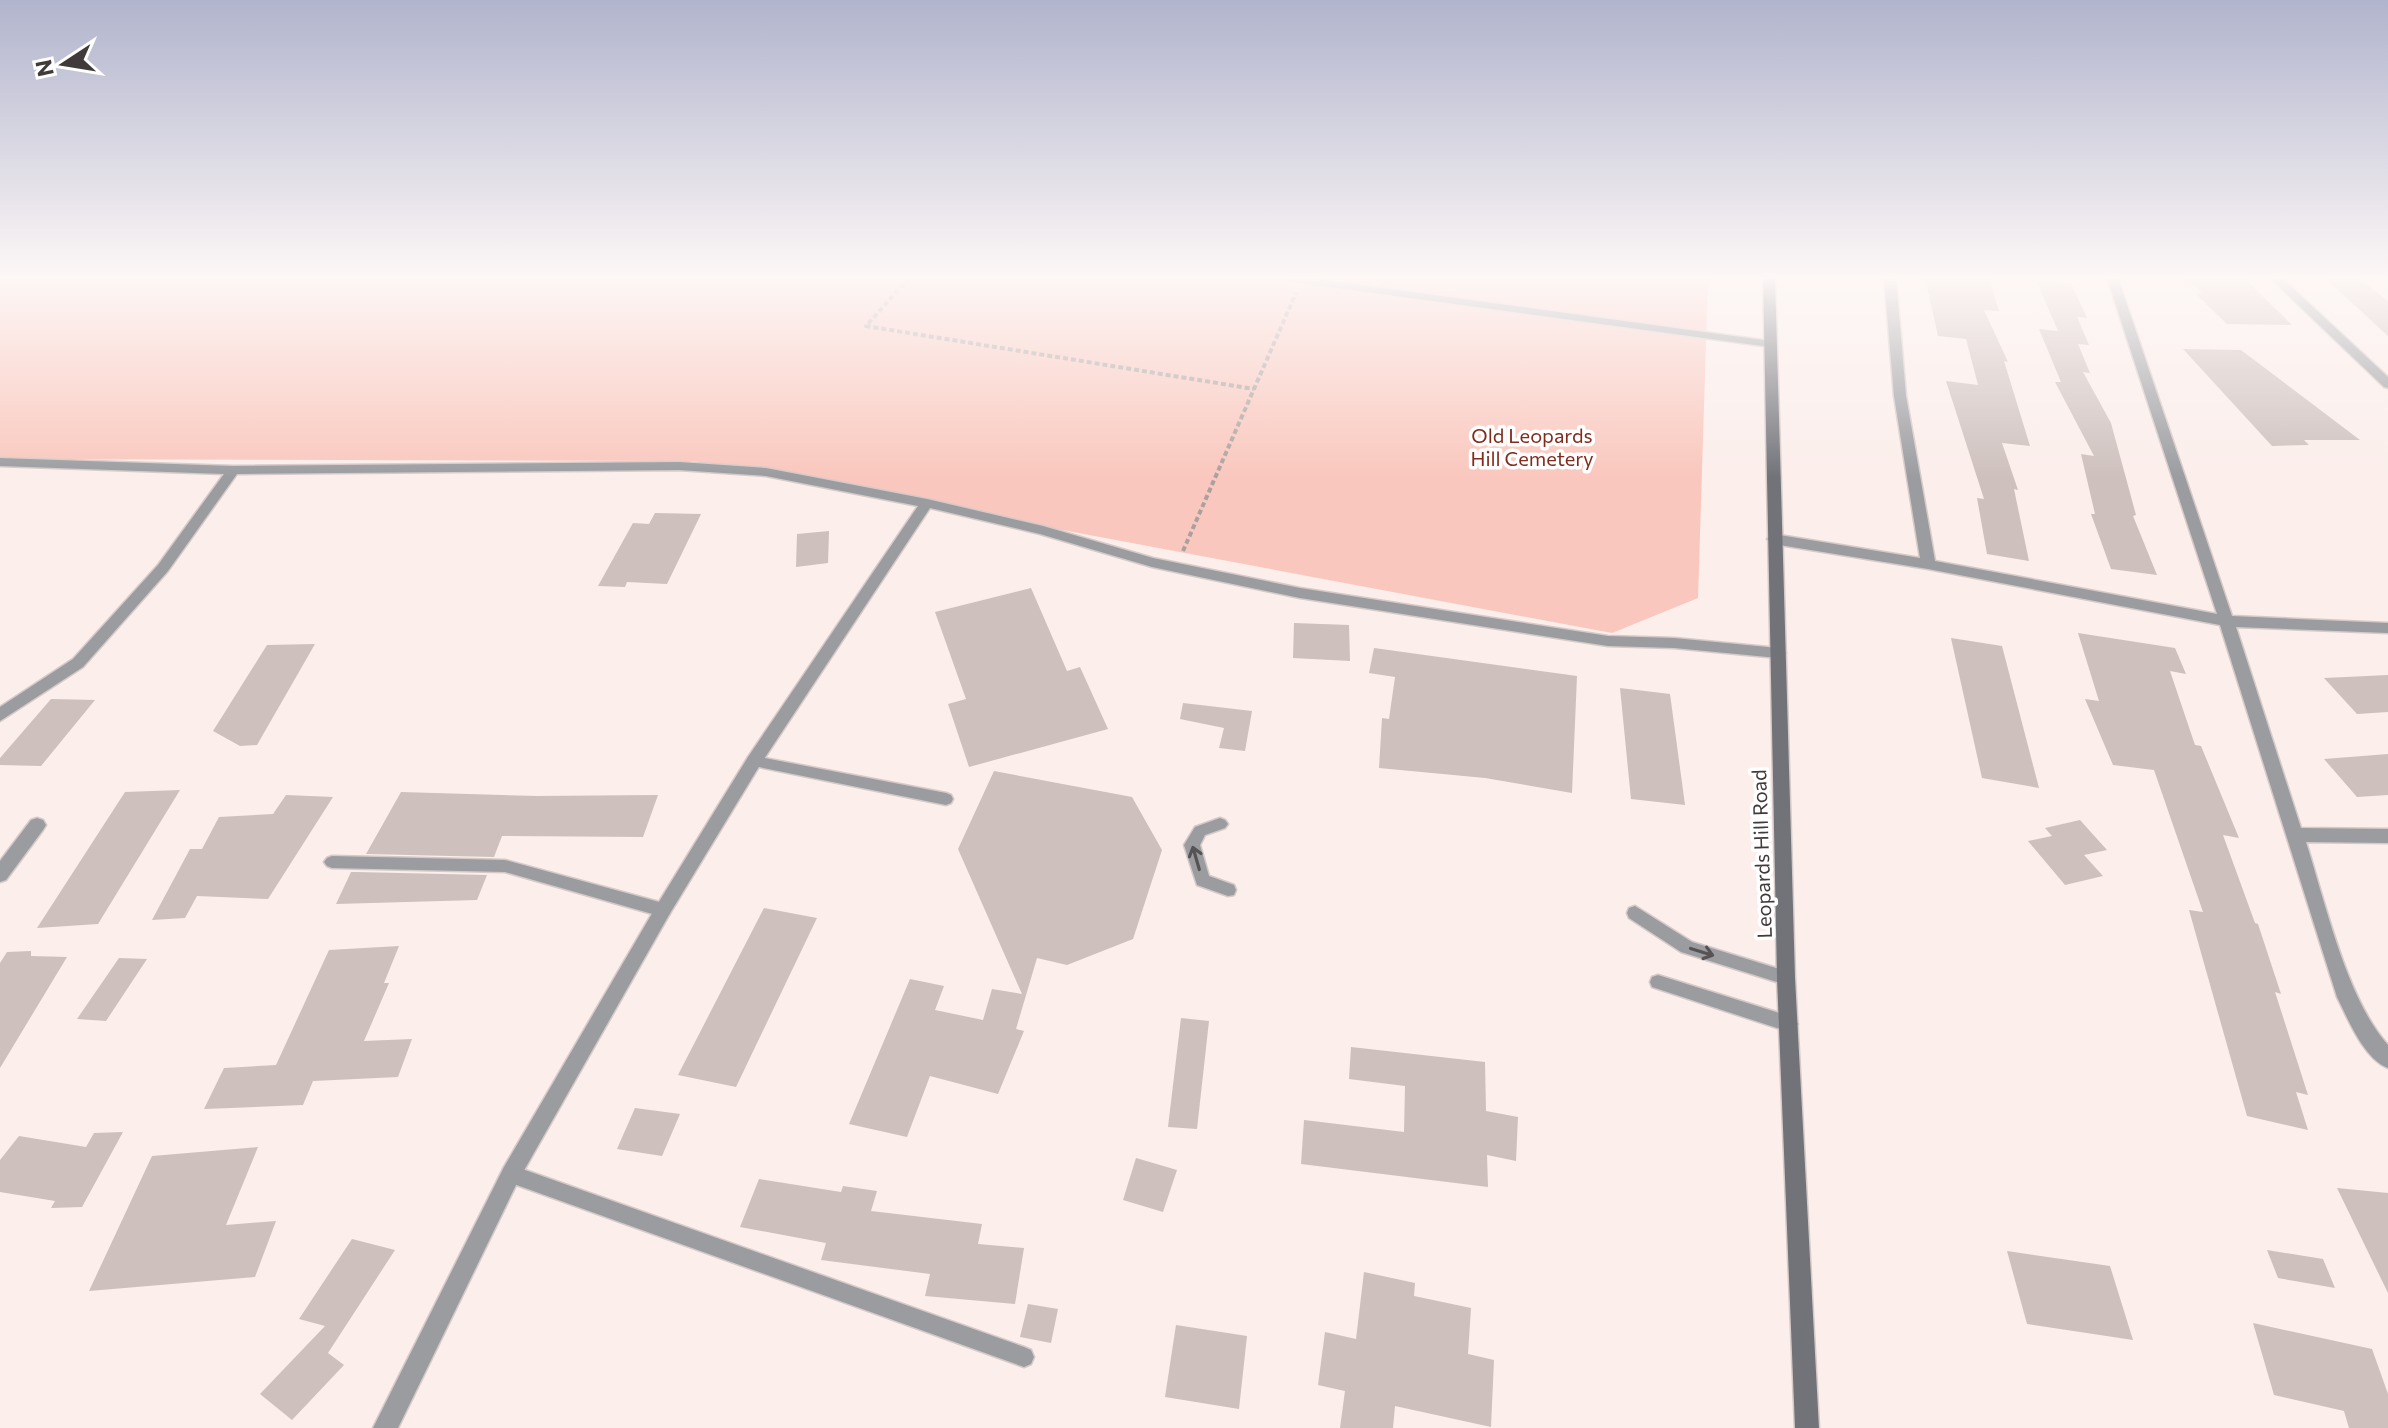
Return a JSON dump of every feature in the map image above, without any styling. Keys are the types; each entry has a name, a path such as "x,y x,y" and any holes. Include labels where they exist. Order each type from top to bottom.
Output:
{"main road":[{"name":"Leopards Hill Road","path":"1770,345 1786,978 1807,1428"}],"street":[{"path":"1896,345 1900,396 1928,564"},
{"path":"2134,345 2347,997 2371,1040 2388,1059"},
{"path":"2346,345 2388,384"},
{"path":"0,462 233,470 679,466 766,472 927,503 1176,567 1300,593 1608,641 1674,643 1778,653"},
{"path":"0,715 78,663 163,568 233,470"},
{"path":"385,1428 511,1174 663,910 754,761 927,503"},
{"path":"1774,539 1928,564 1977,576 2226,621 2388,628"},
{"path":"0,875 37,825"},
{"path":"2293,835 2388,836"}],"lane":[{"path":"754,761 946,799"},
{"path":"1220,824 1200,831 1192,845 1203,880 1228,890"},
{"path":"332,862 505,866 663,910"},
{"path":"1635,913 1687,947 1786,978"},
{"path":"1658,982 1789,1024"},
{"path":"511,1174 1024,1357"}],"path":[{"path":"981,345 1254,389"},
{"path":"1176,567 1273,345"}],"green space":[{"name":"Old Leopards Hill Cemetery","path":"0,345 1706,345 1698,598 1612,633 694,461 0,459"}],"building":[{"path":"1967,345 2000,345 2008,362 2004,361 2030,446 2002,443 2018,490 2014,489 2029,561 1987,554 1977,498 1984,499 1946,381 1978,385"},
{"path":"2045,345 2078,345 2090,373 2083,372 2111,423 2136,515 2133,516 2157,575 2111,569 2091,514 2095,514 2081,454 2094,456 2055,382 2061,382"},
{"path":"2183,349 2241,350 2360,440 2304,440 2309,445 2272,446"},
{"path":"655,513 701,514 667,584 627,582 625,587 598,586 633,523 649,524"},
{"path":"829,531 828,563 796,567 797,534"},
{"path":"1031,588 1067,671 1080,667 1108,729 969,767 948,704 966,699 935,612"},
{"path":"1294,623 1349,625 1350,661 1293,658"},
{"path":"2078,633 2175,648 2186,674 2170,671 2195,745 2201,746 2239,838 2223,835 2281,994 2275,992 2308,1095 2296,1092 2308,1130 2247,1116 2189,910 2203,912 2154,770 2113,765 2085,699 2099,701"},
{"path":"1951,638 2002,646 2039,788 1982,778"},
{"path":"315,644 257,745 240,746 213,731 267,645"},
{"path":"1374,648 1577,676 1572,793 1485,778 1379,768 1382,718 1389,719 1395,677 1369,673"},
{"path":"2388,675 2388,712 2357,714 2324,678"},
{"path":"1620,688 1670,694 1685,805 1631,799"},
{"path":"51,699 95,700 41,766 0,765 0,758"},
{"path":"1183,703 1252,711 1245,751 1219,748 1224,728 1180,719"},
{"path":"2388,754 2388,795 2357,797 2324,759"},
{"path":"994,771 1132,797 1162,850 1133,939 1067,965 1037,958 1016,1029 1024,1031 998,1094 930,1076 907,1137 849,1124 910,979 944,986 935,1010 983,1020 992,989 1022,994 958,849"},
{"path":"180,790 98,924 37,928 125,792"},
{"path":"401,792 537,796 658,795 643,837 502,836 494,857 366,854"},
{"path":"286,795 333,797 268,899 197,896 185,918 152,920 190,849 202,849 219,817 273,814"},
{"path":"2080,820 2107,850 2084,855 2103,876 2065,885 2028,841 2052,836 2045,828"},
{"path":"351,872 487,875 477,900 336,904"},
{"path":"764,908 817,918 736,1087 678,1075"},
{"path":"399,946 384,983 389,983 364,1041 412,1039 398,1077 313,1081 303,1105 204,1109 224,1068 276,1065 329,950"},
{"path":"31,951 31,956 67,957 0,1068 0,963 7,952"},
{"path":"119,958 147,959 106,1021 77,1019"},
{"path":"1181,1018 1209,1021 1197,1129 1168,1127"},
{"path":"1351,1047 1485,1062 1486,1111 1518,1117 1516,1161 1487,1155 1488,1187 1301,1164 1304,1120 1404,1132 1405,1086 1349,1079"},
{"path":"635,1108 680,1114 662,1156 617,1149"},
{"path":"123,1132 82,1207 51,1208 55,1201 0,1192 0,1160 19,1136 86,1147 94,1133"},
{"path":"258,1147 226,1225 276,1221 255,1277 89,1291 152,1156"},
{"path":"1136,1158 1177,1170 1163,1212 1123,1200"},
{"path":"759,1179 841,1192 843,1186 877,1191 871,1211 982,1224 978,1244 1024,1248 1015,1304 925,1296 930,1274 821,1260 826,1243 740,1227"},
{"path":"2337,1188 2388,1193 2388,1293"},
{"path":"352,1239 395,1250 328,1353 344,1365 292,1420 260,1394 325,1326 299,1319"},
{"path":"2267,1250 2323,1259 2335,1288 2278,1278"},
{"path":"2007,1251 2110,1266 2133,1340 2027,1324"},
{"path":"1364,1272 1415,1283 1414,1296 1471,1308 1468,1354 1494,1360 1491,1427 1395,1406 1393,1428 1340,1428 1345,1391 1318,1385 1325,1332 1356,1339"},
{"path":"1028,1304 1058,1309 1051,1343 1020,1337"},
{"path":"2253,1323 2372,1349 2388,1394 2388,1428 2349,1428 2344,1411 2274,1395"},
{"path":"1176,1325 1247,1336 1239,1409 1165,1397"}]}
